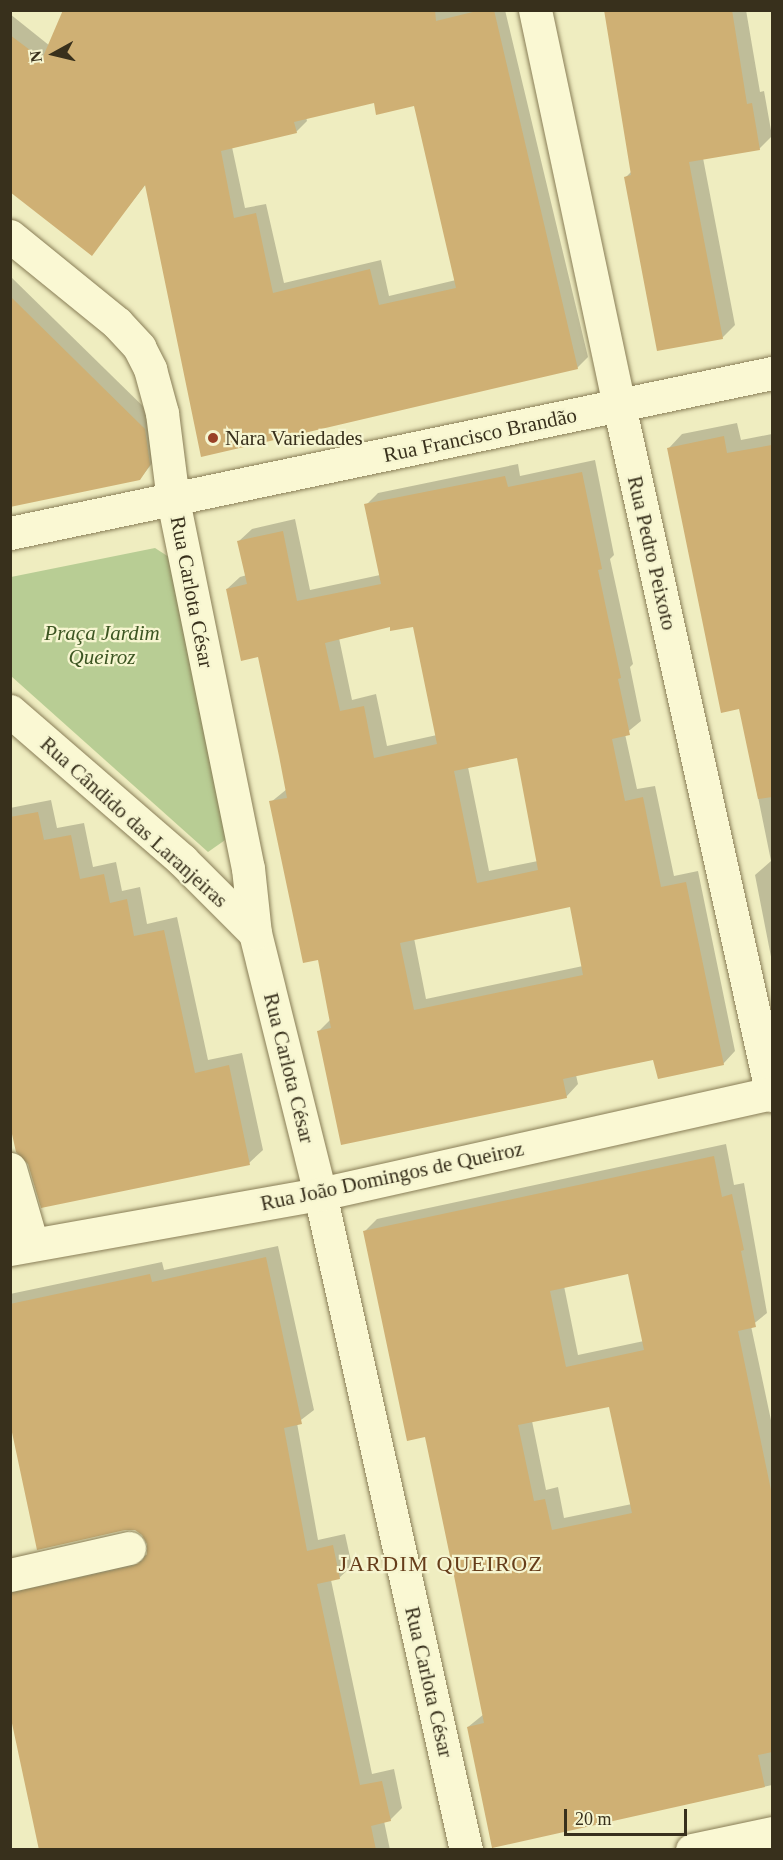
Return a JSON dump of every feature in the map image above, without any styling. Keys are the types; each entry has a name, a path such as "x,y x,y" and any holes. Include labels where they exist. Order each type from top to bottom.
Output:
{"street":[{"name":"Rua Pedro Peixoto","path":"536,10 619,405 772,1094"},
{"name":"Rua Carlota César","path":"10,236 117,323 139,347 150,369 162,413 173,500 248,868 255,933 320,1194 466,1850"},
{"name":"Rua Francisco Brandão","path":"10,533 772,373"},
{"name":"Rua Cândido das Laranjeiras","path":"10,711 182,860 255,933"},
{"name":"Rua João Domingos de Queiroz","path":"21,1247 320,1194 772,1094"},
{"path":"10,1168 21,1247"},
{"path":"10,1575 129,1548"},
{"path":"692,1850 772,1833"}],"green space":[{"name":"Praça Jardim Queiroz","path":"155,548 172,559 228,838 208,852 11,676 11,577"}],"building":[{"path":"63,10 435,10 436,21 481,10 494,10 578,369 201,457 145,185 92,256 10,192 10,35 42,59","holes":["374,103 376,115 414,106 456,288 379,305 370,269 273,293 256,213 234,218 221,151 297,133 294,122"]},
{"path":"604,10 732,10 747,104 752,103 760,150 689,162 723,339 657,351 624,177 631,175"},
{"path":"10,296 145,429 150,465 140,480 10,507"},
{"path":"724,436 727,453 772,445 772,797 758,799 739,709 721,713 667,448"},
{"path":"582,472 602,569 598,570 621,678 618,679 630,735 612,739 625,801 643,797 661,887 686,882 724,1065 658,1079 653,1060 605,1070 563,1079 567,1098 341,1145 317,1031 331,1028 318,960 303,963 269,801 287,798 279,756 258,657 241,661 226,589 247,584 237,541 283,531 297,601 381,584 364,504 505,476 508,487","holes":["390,627 390,631 413,627 437,744 374,758 364,706 340,711 325,643","517,758 538,870 477,883 454,771","570,907 583,975 414,1010 400,943"]},
{"path":"38,812 44,840 71,835 80,879 104,874 110,903 127,899 134,936 164,930 195,1073 229,1065 250,1165 41,1208 28,1164 16,1152 10,1125 10,817"},
{"path":"714,1156 722,1197 732,1194 744,1250 741,1251 756,1327 738,1331 772,1495 772,1752 758,1755 765,1787 492,1848 467,1727 484,1723 452,1566 425,1437 407,1441 363,1231","holes":["628,1274 644,1350 566,1367 550,1291","609,1407 632,1513 552,1530 545,1499 534,1501 518,1425"]},
{"path":"266,1257 302,1424 284,1428 307,1551 333,1545 340,1579 317,1584 360,1785 382,1781 391,1821 371,1826 376,1850 39,1850 10,1714 10,1593 133,1566 142,1561 147,1554 147,1544 142,1535 135,1530 125,1530 37,1550 10,1423 10,1304 150,1274 152,1282"}],"place":[{"name":"Nara Variedades","path":"213,438"}],"district":[{"name":"JARDIM QUEIROZ","path":"441,1564"}]}
